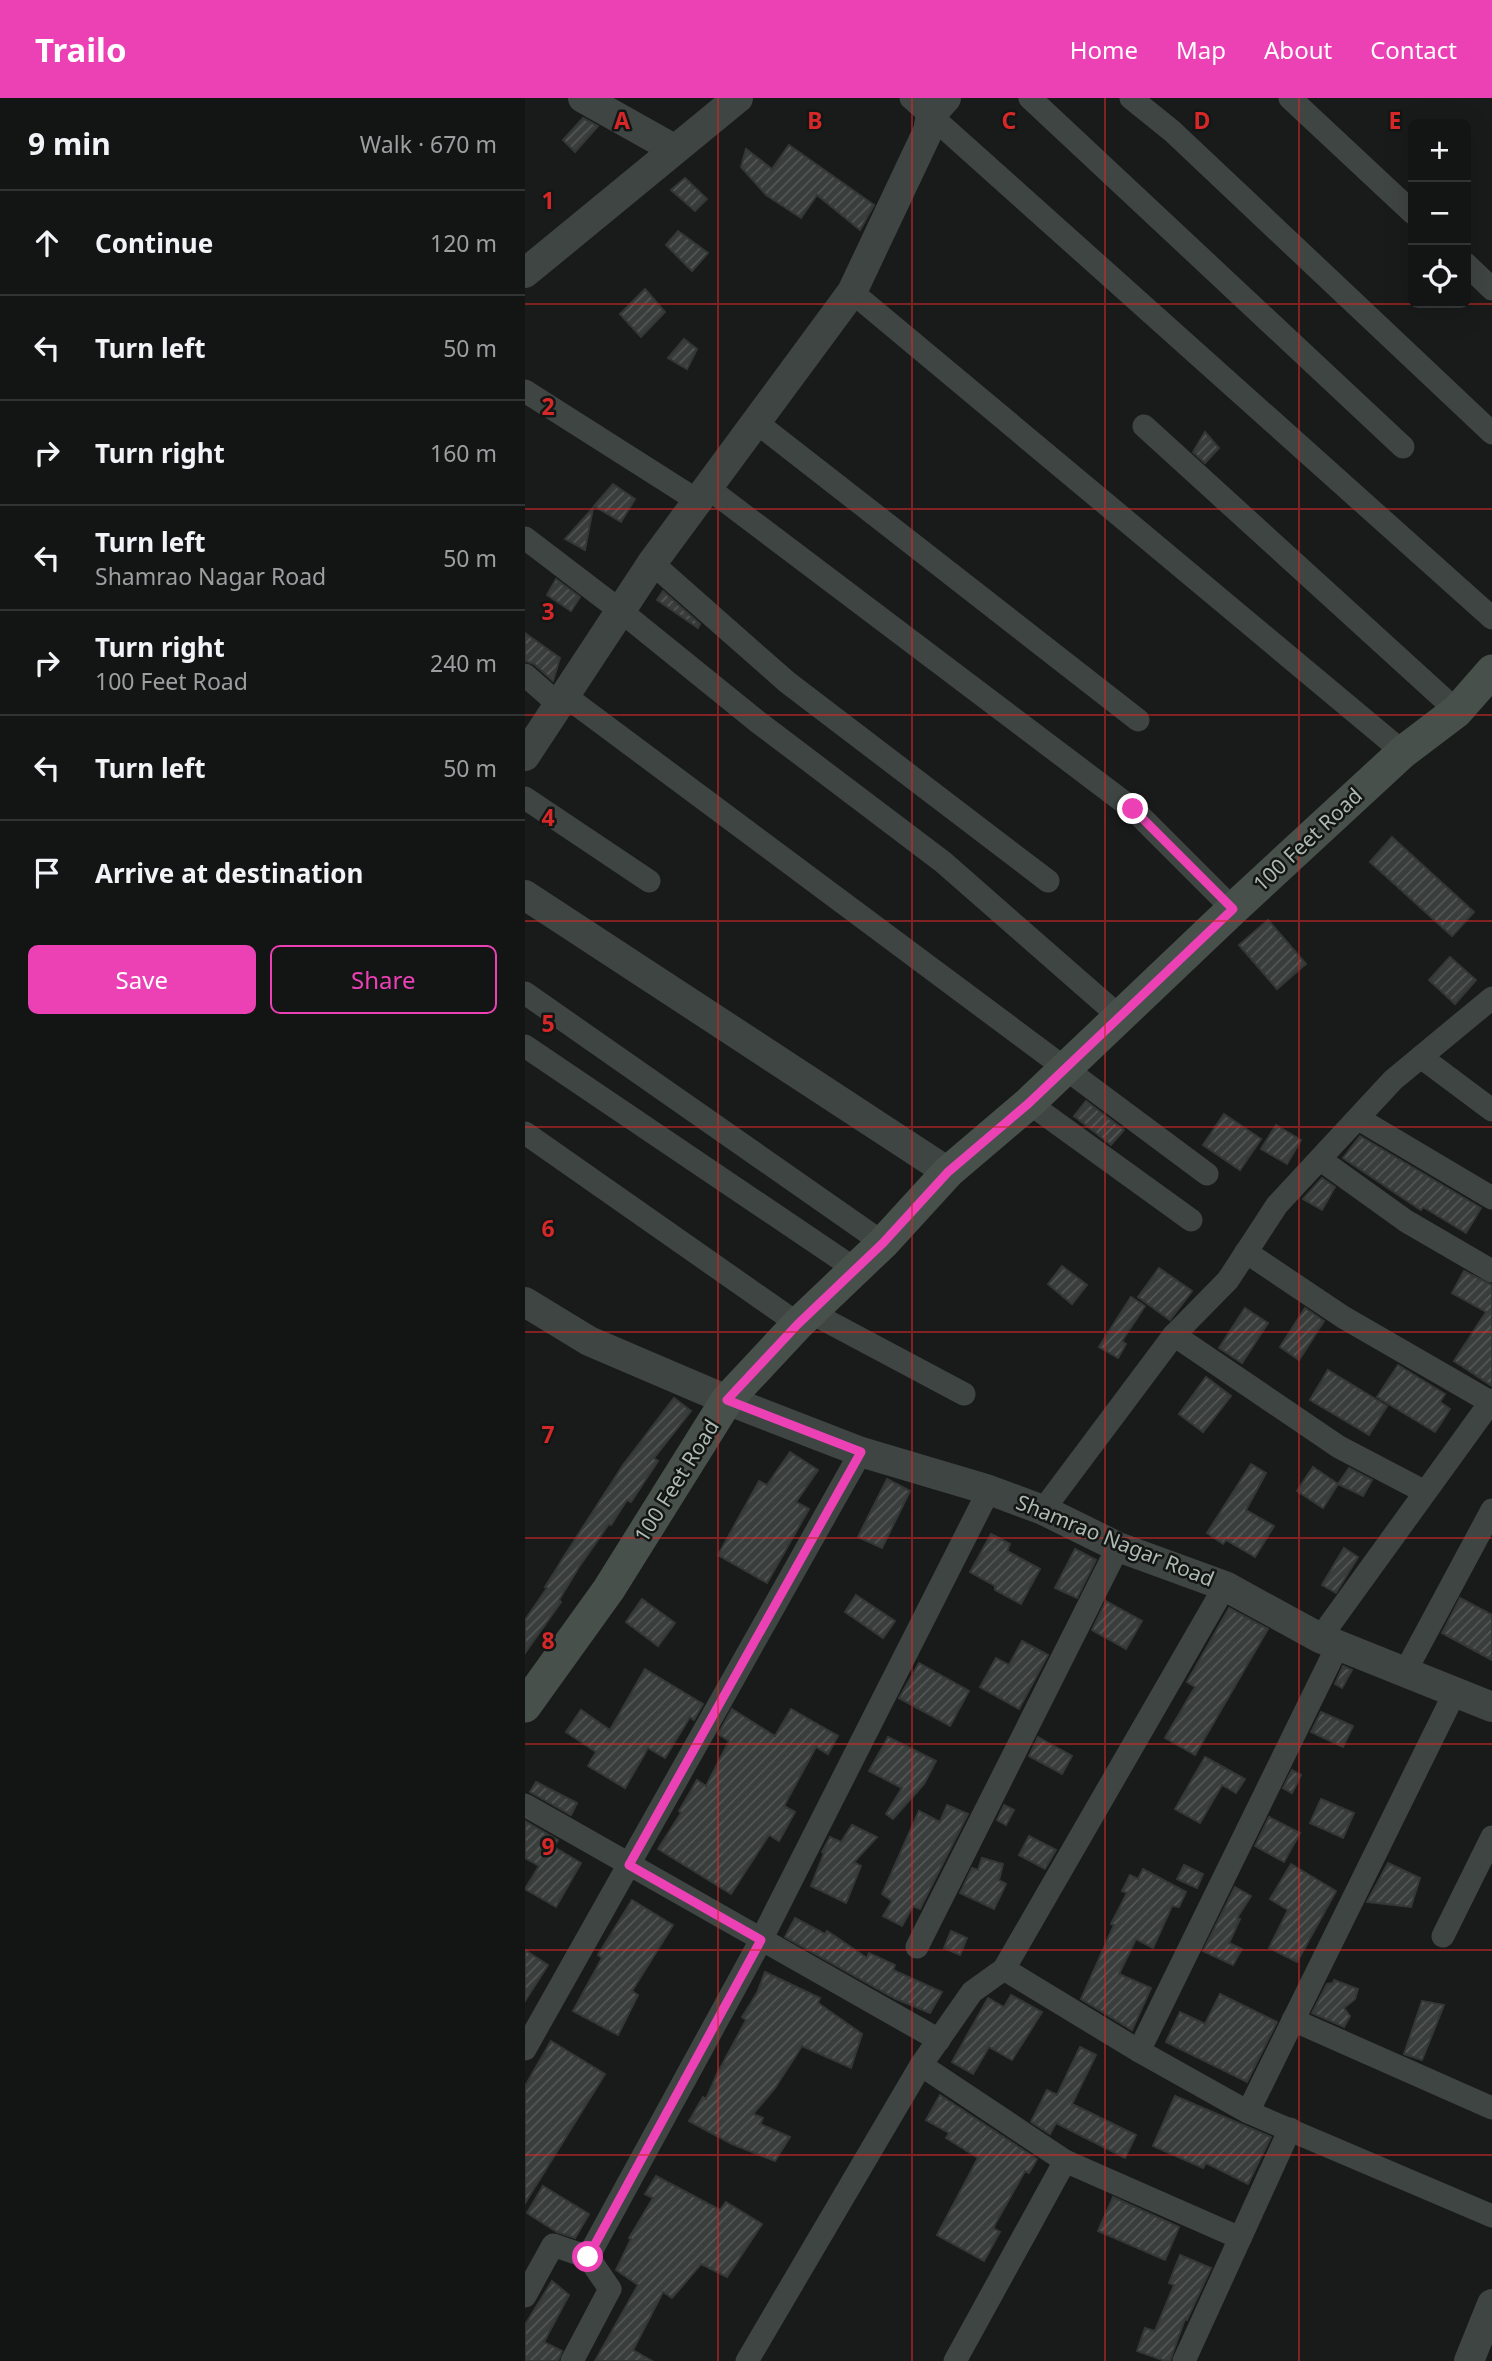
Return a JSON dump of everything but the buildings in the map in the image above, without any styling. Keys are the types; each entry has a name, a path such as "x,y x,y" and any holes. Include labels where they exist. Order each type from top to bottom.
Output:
{"main road":[{"name":"100 Feet Road","path":"525,1706 609,1589 727,1400 804,1318 883,1243 948,1172 1065,1070 1233,909 1403,752 1457,711 1492,671"}],"street":[{"path":"583,98 674,149"},
{"path":"525,273 738,98"},
{"path":"1030,98 1403,447"},
{"path":"1131,98 1172,131 1492,433"},
{"path":"1290,98 1408,208"},
{"path":"527,747 622,612 652,563 852,292 928,131 929,104"},
{"path":"929,104 1492,618"},
{"path":"1471,269 1492,289"},
{"path":"852,292 1403,752"},
{"path":"525,391 703,495 1133,809 1233,909"},
{"path":"756,422 1138,720"},
{"path":"1144,426 1457,711"},
{"path":"525,538 758,722 943,862 1121,1017"},
{"path":"652,563 787,682 1048,881"},
{"path":"525,675 1207,1174"},
{"path":"525,798 649,881"},
{"path":"525,895 948,1172"},
{"path":"525,993 883,1243"},
{"path":"1043,1510 1174,1335 1228,1280 1277,1205 1393,1080 1492,998"},
{"path":"525,1046 855,1269"},
{"path":"1421,1057 1492,1110"},
{"path":"1029,1103 1191,1220"},
{"path":"1359,1119 1492,1198"},
{"path":"525,1133 804,1318 964,1394"},
{"path":"1321,1160 1406,1221 1492,1271"},
{"path":"1139,2051 1329,1642 1425,1492 1491,1402 1343,1317 1246,1252"},
{"name":"Shamrao Nagar Road","path":"525,1302 589,1341 727,1400 861,1452 989,1490 1043,1510 1118,1547 1225,1586 1329,1642 1492,1707"},
{"path":"1174,1335 1339,1447 1425,1492"},
{"path":"525,2049 861,1452"},
{"path":"588,2257 761,1940 989,1490"},
{"path":"1405,1672 1492,1510"},
{"path":"917,1947 1118,1547"},
{"path":"747,2361 921,2065 972,1992 1004,1969 1225,1586"},
{"path":"1248,2112 1455,1692"},
{"path":"525,1805 939,2040"},
{"path":"1443,1936 1492,1837"},
{"path":"1004,1969 1139,2051 1248,2112 1492,2216"},
{"path":"1293,2021 1492,2108"},
{"path":"921,2065 1065,2161 1240,2238"},
{"path":"1184,2361 1290,2129"},
{"path":"955,2361 1065,2161"},
{"path":"525,2296 553,2245 588,2257 610,2289 572,2361"},
{"path":"1476,2359 1492,2304"}],"route":[{"path":"588,2257 761,1940 629,1865 861,1452 727,1400 798,1324 883,1243 948,1172 1029,1103 1233,909 1133,809"}]}
